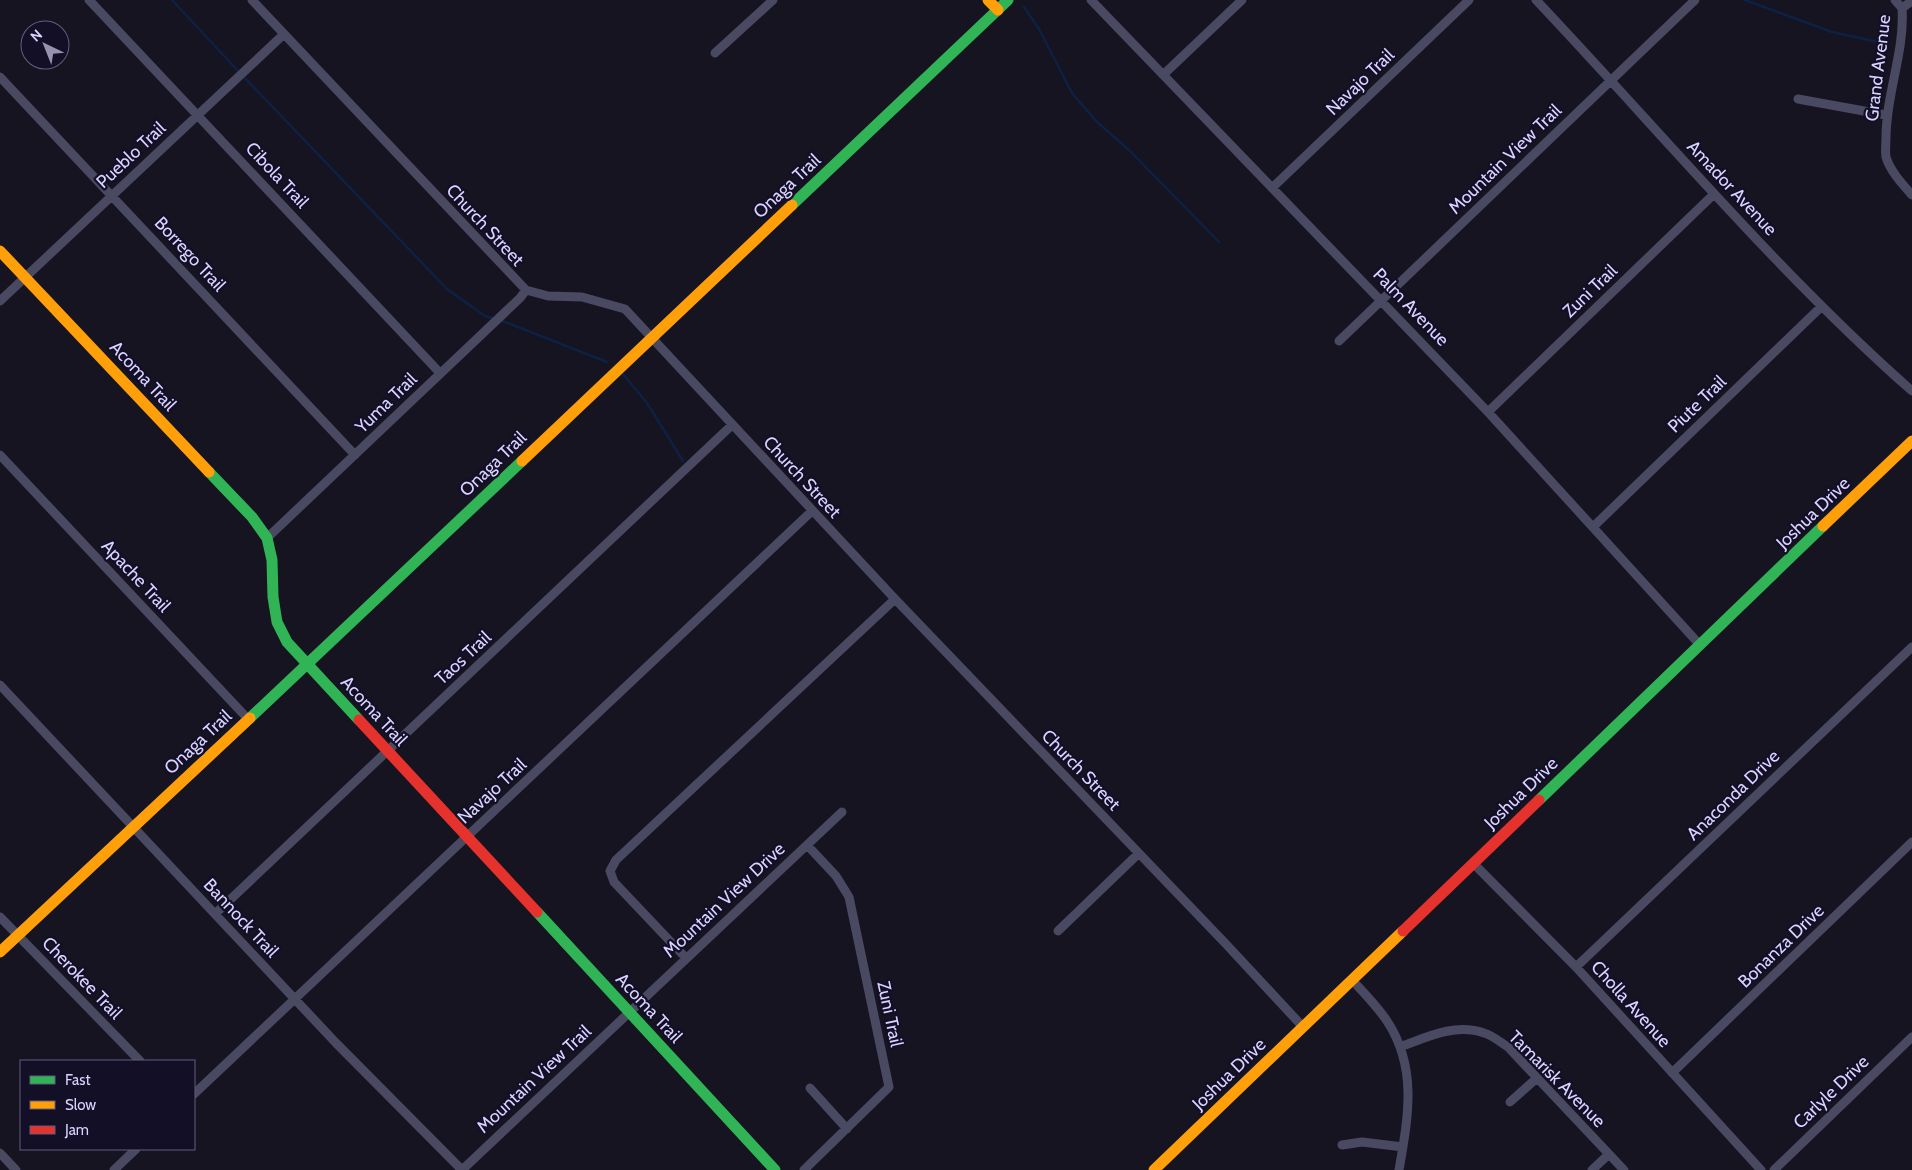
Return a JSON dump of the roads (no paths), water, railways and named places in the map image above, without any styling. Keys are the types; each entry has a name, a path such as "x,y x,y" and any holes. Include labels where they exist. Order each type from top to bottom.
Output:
{"street":[{"name":"Cibola Trail","path":"89,0 440,373"},
{"name":"Church Street","path":"252,0 526,290 548,296 582,297 625,310 894,599 1225,943 1303,1027"},
{"path":"715,53 773,0"},
{"path":"988,0 998,10"},
{"name":"Onaga Trail","path":"0,952 307,665 1008,0"},
{"name":"Palm Avenue","path":"1091,0 1488,412 1594,526 1700,645"},
{"path":"1163,75 1242,0"},
{"name":"Navajo Trail","path":"1273,187 1469,0"},
{"name":"Amador Avenue","path":"1536,0 1612,80 1714,194 1822,306 1878,361 1912,390"},
{"name":"Mountain View Trail","path":"1339,341 1695,0"},
{"name":"Grand Avenue","path":"1895,0 1902,8 1901,51 1886,115 1886,157 1900,182 1912,195"},
{"path":"1902,8 1912,1"},
{"name":"Pueblo Trail","path":"0,301 284,34"},
{"name":"Borrego Trail","path":"0,77 355,455"},
{"path":"1798,99 1886,115"},
{"name":"Zuni Trail","path":"1488,412 1714,194"},
{"name":"Acoma Trail","path":"0,251 252,517 267,538 272,560 272,597 277,622 287,642 775,1170"},
{"name":"Yuma Trail","path":"267,538 520,298 526,290"},
{"name":"Piute Trail","path":"1594,526 1822,306"},
{"name":"Taos Trail","path":"215,914 732,425"},
{"name":"Joshua Drive","path":"1154,1170 1912,442"},
{"name":"Apache Trail","path":"0,455 248,719"},
{"name":"Navajo Trail","path":"195,1093 812,511"},
{"path":"686,958 614,882 610,871 616,860 894,599"},
{"name":"Anaconda Drive","path":"1576,967 1912,647"},
{"name":"Bannock Trail","path":"0,685 295,999 462,1170"},
{"name":"Mountain View Drive","path":"629,1012 842,812"},
{"name":"Bonanza Drive","path":"1672,1073 1912,842"},
{"name":"Zuni Trail","path":"804,1170 888,1087 850,896 836,876 807,844"},
{"path":"1058,931 1138,854"},
{"name":"Cholla Avenue","path":"1473,863 1576,967 1761,1170"},
{"name":"Cherokee Trail","path":"0,917 139,1060"},
{"path":"1352,980 1387,1021 1400,1047 1408,1073 1409,1096 1400,1170"},
{"name":"Mountain View Trail","path":"462,1170 629,1012"},
{"name":"Tamarisk Avenue","path":"1400,1047 1443,1032 1466,1029 1485,1033 1508,1047 1624,1170"},
{"name":"Carlyle Drive","path":"1774,1170 1912,1037"},
{"path":"1510,1102 1537,1078"},
{"path":"810,1088 847,1129"},
{"path":"1342,1144 1362,1142 1403,1147"},
{"path":"114,1170 135,1150"},
{"path":"0,1152 16,1170"},
{"path":"1592,1170 1609,1154"}],"waterway":[{"path":"172,0 239,72"},
{"path":"1745,0 1832,32 1887,44"},
{"path":"1024,7 1039,29 1072,93 1096,121 1130,151 1219,242"},
{"path":"243,76 447,289 485,316 495,319"},
{"path":"500,320 607,362"},
{"path":"622,373 647,403 683,461"}]}
